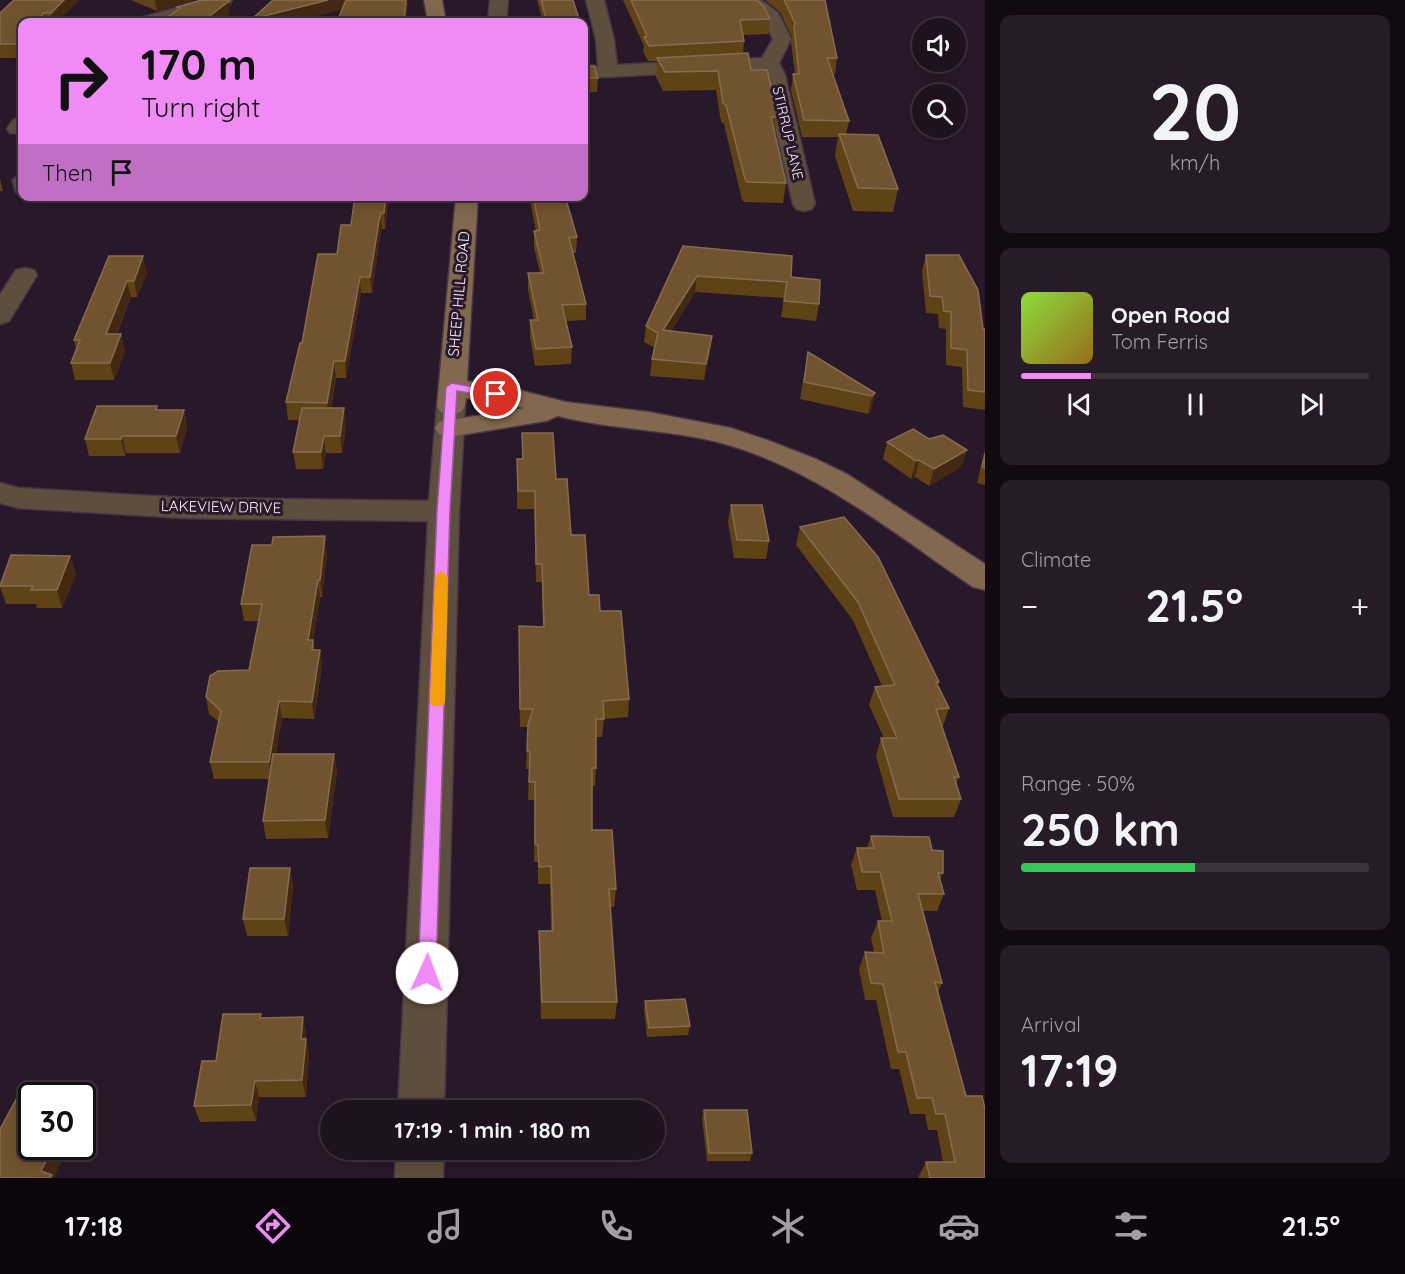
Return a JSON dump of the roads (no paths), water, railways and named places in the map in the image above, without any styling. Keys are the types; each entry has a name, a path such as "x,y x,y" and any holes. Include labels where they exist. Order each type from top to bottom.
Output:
{"street":[{"path":"160,18 223,0"},
{"path":"433,0 436,18"},
{"path":"497,18 499,0"},
{"path":"595,0 608,71"},
{"path":"588,72 769,63 782,39 772,18 750,0"},
{"name":"STIRRUP LANE","path":"769,63 774,75 804,204"},
{"name":"SHEEP HILL ROAD","path":"422,1100 444,510 467,201"},
{"path":"0,316 25,275"},
{"path":"451,407 519,398 566,410"},
{"path":"451,407 566,410 649,421 731,437 805,465 870,502 985,579"},
{"name":"LAKEVIEW DRIVE","path":"0,493 19,498 185,508 444,510"},
{"path":"418,1178 419,1160"}]}
